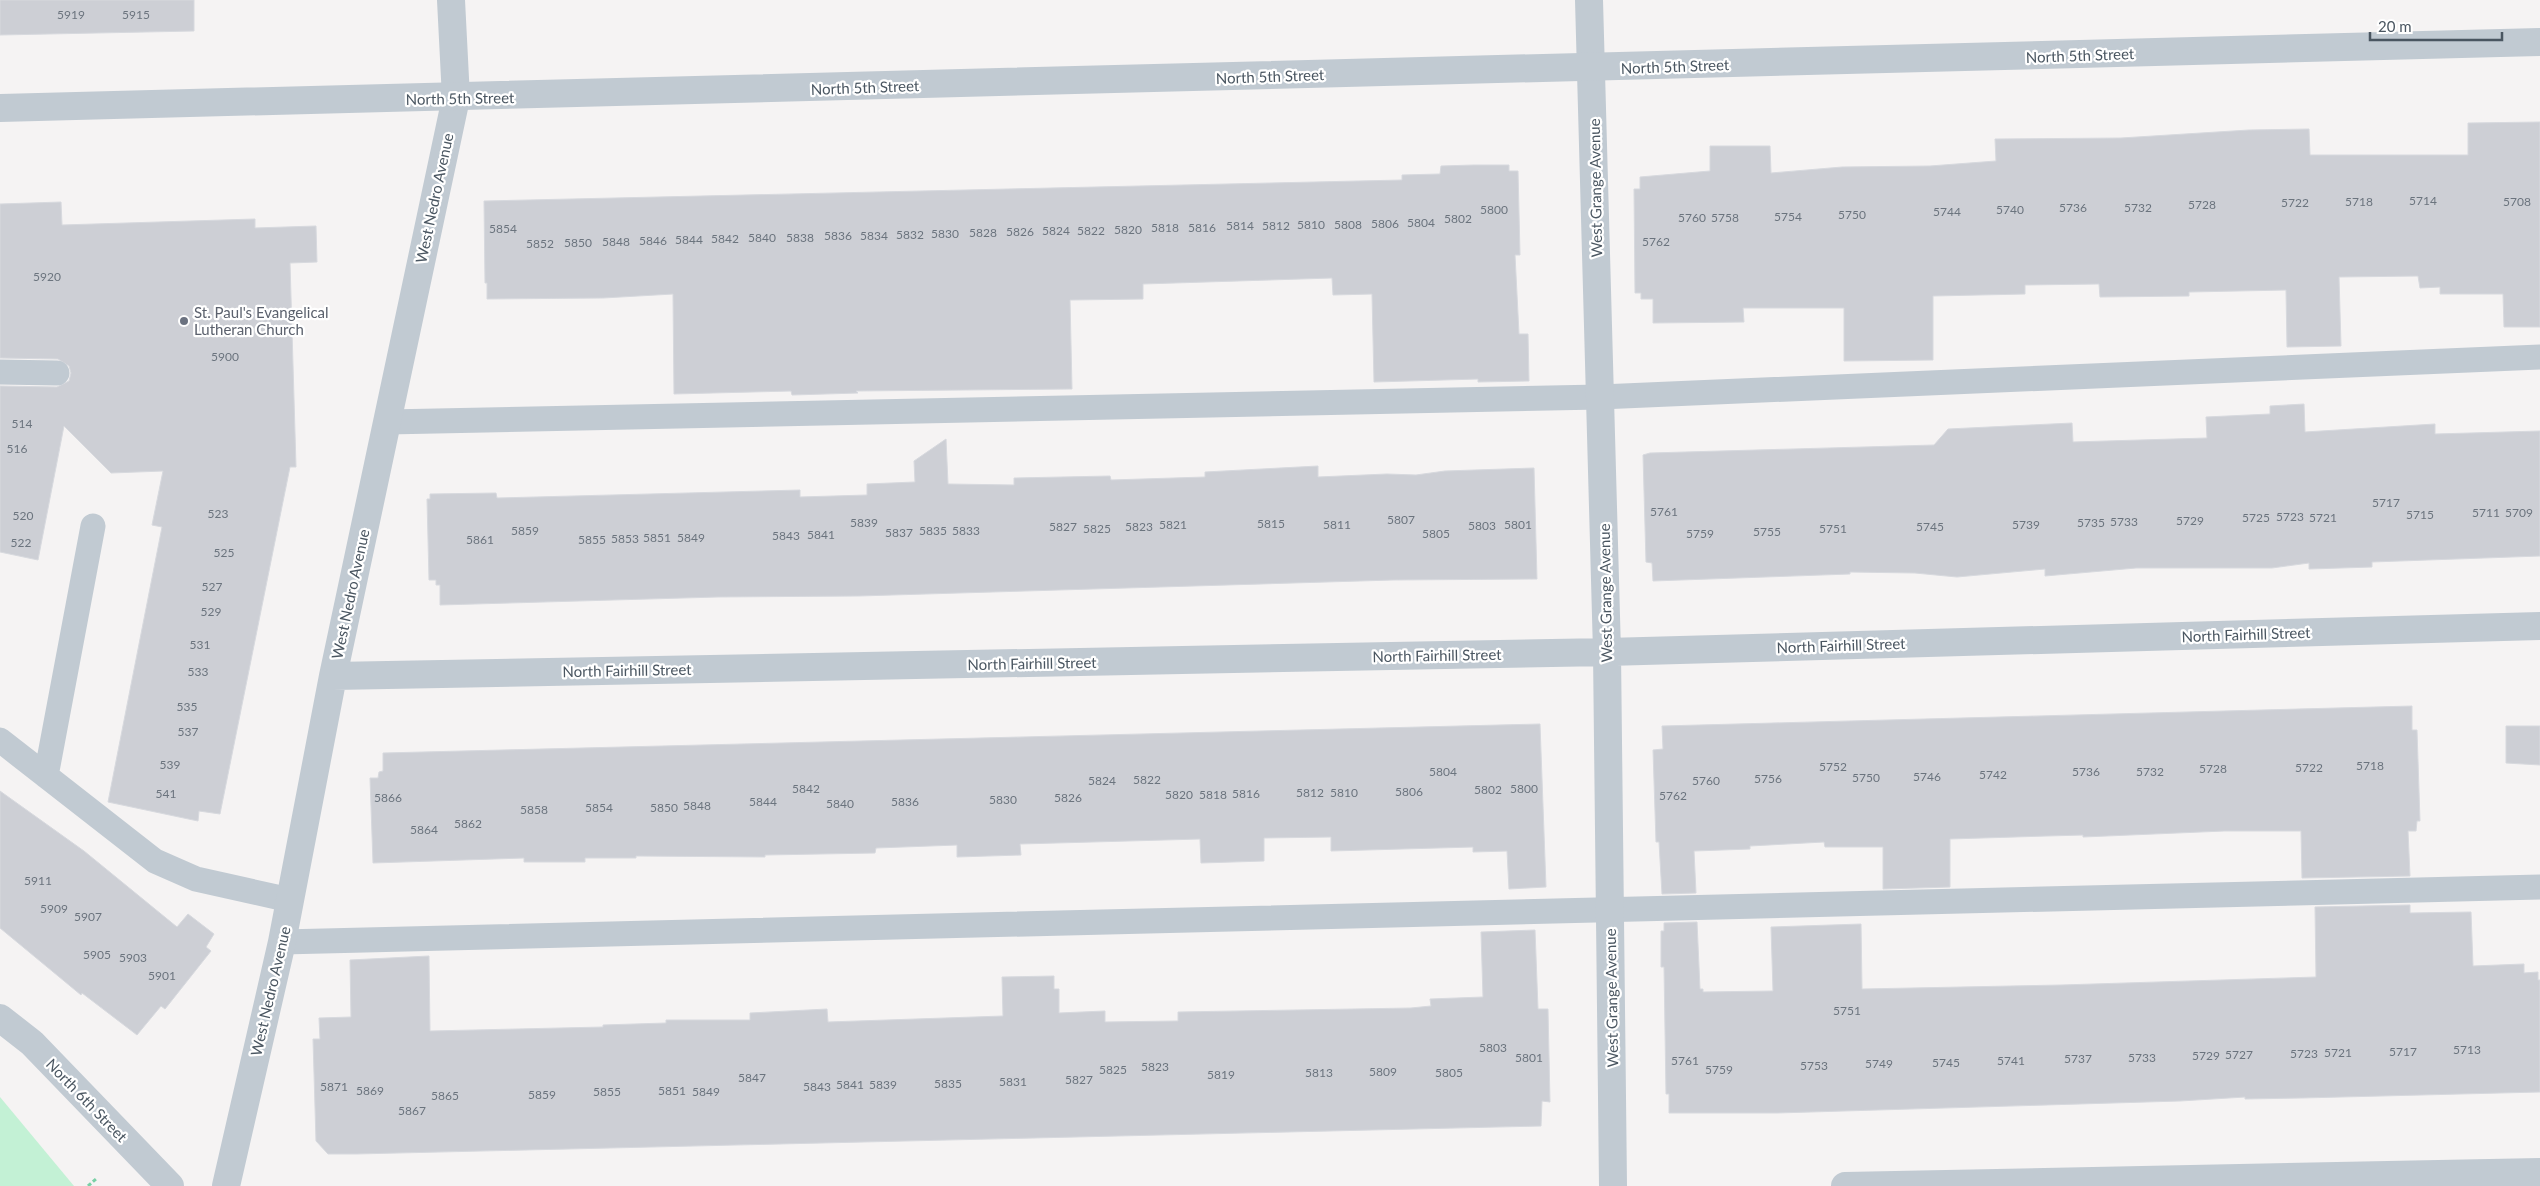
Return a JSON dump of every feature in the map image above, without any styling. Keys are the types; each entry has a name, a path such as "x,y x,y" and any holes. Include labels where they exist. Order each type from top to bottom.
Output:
{"street":[{"name":"West Nedro Avenue","path":"226,1186 282,942 333,676 456,98 451,0"},
{"name":"West Grange Avenue","path":"1590,0 1607,652 1613,1186"},
{"name":"North 5th Street","path":"0,108 456,98 2540,42"},
{"name":"North Fairhill Street","path":"333,676 1607,652 2540,626"},
{"name":"North 6th Street","path":"0,1018 32,1043 170,1186"},
{"path":"1844,1186 2540,1172"}],"lane":[{"path":"387,422 1600,396 2540,357"},
{"path":"0,372 57,373"},
{"path":"46,776 93,526"},
{"path":"0,740 155,861 196,879 290,900"},
{"path":"282,942 2540,887"}],"path":[{"path":"88,1186 96,1179"}],"green space":[{"path":"0,1097 74,1186 0,1186"}],"building":[{"path":"0,0 194,0 194,31 0,35"},
{"path":"2540,122 2540,327 2504,327 2503,294 2440,294 2440,287 2420,288 2418,276 2339,277 2341,346 2287,347 2286,290 2189,292 2189,296 2100,297 2099,284 2025,285 2025,294 1933,296 1933,360 1844,361 1844,308 1743,308 1744,322 1653,323 1653,299 1641,299 1641,293 1635,293 1634,189 1640,189 1640,177 1710,171 1710,146 1770,146 1771,173 1842,167 1930,166 1996,161 1995,139 2121,138 2249,130 2309,129 2310,155 2468,155 2468,123"},
{"path":"1509,165 1509,171 1518,171 1520,255 1515,255 1519,334 1528,334 1529,381 1478,382 1478,379 1374,382 1372,294 1333,295 1332,278 1143,284 1143,299 1070,300 1072,389 856,391 858,393 792,395 791,391 674,394 673,294 603,298 487,299 487,283 485,283 484,201 1402,180 1402,175 1440,174 1441,166"},
{"path":"61,202 62,225 255,219 255,228 316,226 317,262 290,263 296,467 290,467 220,814 199,811 198,821 108,802 162,527 152,525 163,471 111,473 64,426 38,560 0,552 0,386 57,387 69,381 71,373 69,366 58,359 0,358 0,204"},
{"path":"2304,404 2305,432 2435,424 2435,434 2540,431 2540,556 2372,562 2372,567 2309,569 2309,563 2272,568 2136,568 2045,576 2045,569 1957,577 1915,573 1850,572 1850,574 1653,581 1652,563 1646,562 1643,455 1650,453 1934,445 1948,429 2072,423 2073,442 2207,438 2206,417 2270,414 2270,406"},
{"path":"946,439 948,484 1014,485 1014,478 1110,476 1111,480 1205,477 1205,472 1318,466 1318,477 1387,474 1416,475 1445,471 1534,468 1537,579 1393,580 859,596 718,597 440,605 440,585 436,585 436,580 429,580 427,499 430,499 430,494 496,493 497,498 800,490 800,497 867,495 867,484 915,482 914,461"},
{"path":"2412,706 2412,730 2417,730 2420,821 2417,821 2416,831 2408,831 2410,876 2302,878 2301,831 2224,831 2083,837 2083,835 1950,839 1950,887 1883,889 1883,847 1825,847 1824,842 1750,846 1750,849 1694,851 1696,893 1662,894 1659,842 1656,842 1653,750 1663,749 1662,726"},
{"path":"1540,724 1546,887 1509,889 1507,851 1473,852 1473,847 1331,851 1331,837 1264,838 1264,861 1201,863 1200,839 1020,844 1021,855 957,857 957,845 876,848 875,853 765,855 765,857 636,856 636,858 585,858 585,862 524,862 524,858 373,863 370,778 378,778 379,772 383,771 383,753"},
{"path":"2506,726 2540,726 2540,765 2506,763"},
{"path":"0,791 84,851 177,927 188,914 214,934 206,947 211,951 165,1009 161,1006 137,1035 82,993 81,995 0,928"},
{"path":"2410,905 2410,913 2471,912 2473,966 2524,964 2524,973 2538,972 2538,980 2540,980 2540,1092 2245,1099 2245,1097 2180,1101 1777,1113 1669,1113 1669,1094 1666,1094 1664,967 1661,967 1661,931 1664,931 1664,923 1697,922 1700,989 1703,989 1703,992 1773,991 1771,927 1861,924 1862,989 2061,985 2316,977 2315,907"},
{"path":"1535,930 1538,1009 1548,1009 1550,1102 1542,1101 1541,1126 356,1154 328,1154 316,1141 313,1039 320,1039 319,1018 351,1017 350,960 429,956 430,1031 603,1027 603,1025 666,1023 666,1020 750,1020 750,1013 827,1009 828,1022 1003,1016 1002,977 1054,976 1054,989 1059,989 1059,1013 1105,1011 1105,1022 1178,1021 1178,1012 1411,1008 1431,1006 1430,999 1483,997 1481,932"}],"place":[{"name":"St. Paul's Evangelical Lutheran Church","path":"184,321"}]}
